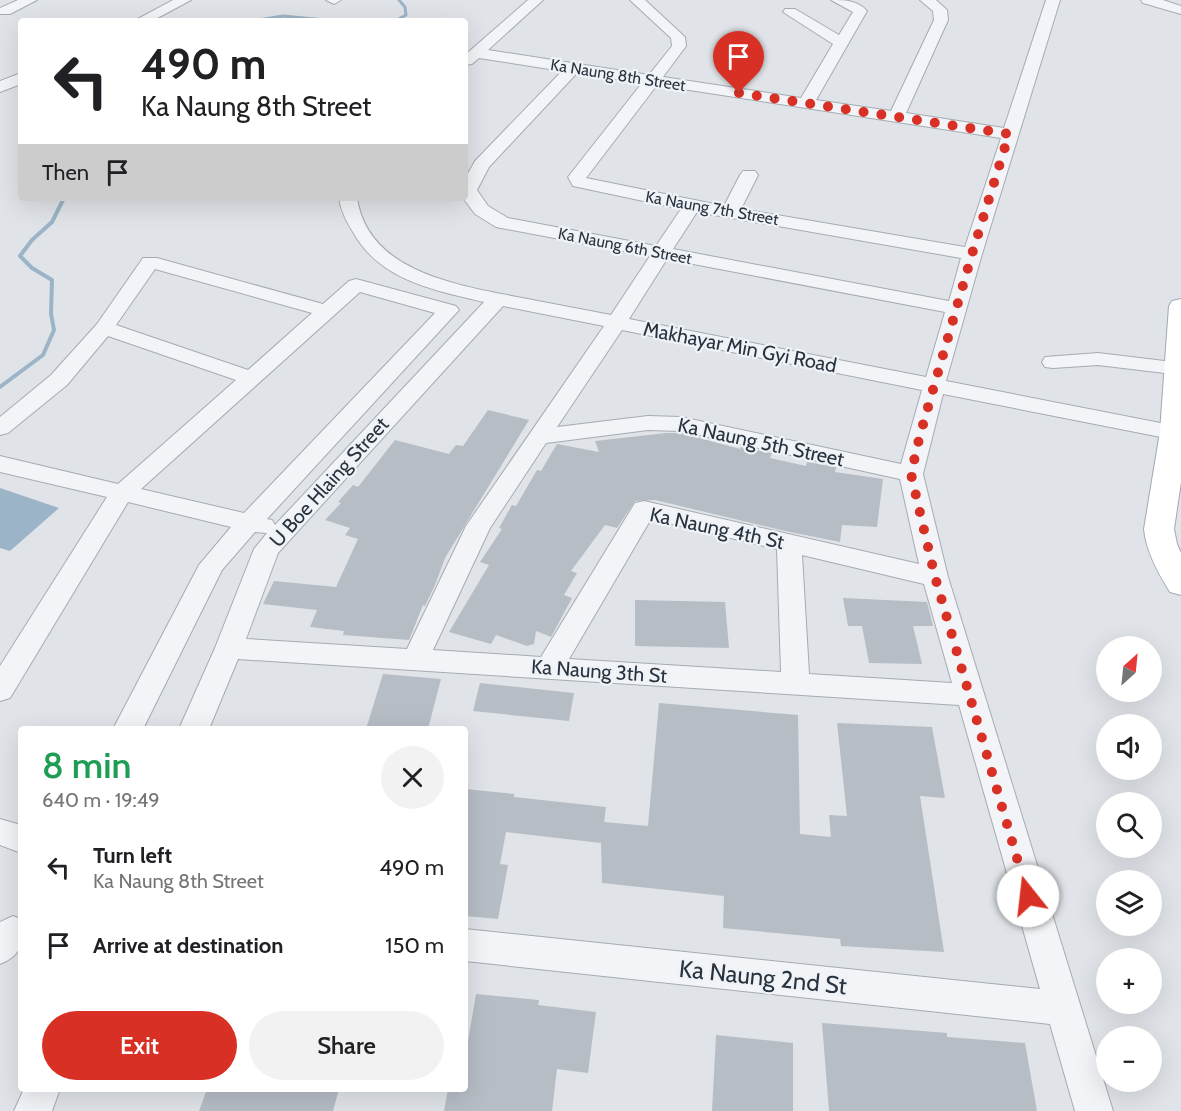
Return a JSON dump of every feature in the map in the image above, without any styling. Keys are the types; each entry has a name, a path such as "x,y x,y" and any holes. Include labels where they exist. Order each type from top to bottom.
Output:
{"main road":[{"path":"1181,306 1178,433 1159,529 1161,544 1181,584"}],"street":[{"path":"5,11 30,0"},
{"path":"472,53 536,0"},
{"path":"637,0 678,37 679,45 650,80"},
{"path":"806,103 860,11 856,6 838,0"},
{"path":"896,117 941,20 940,10 927,0"},
{"path":"1052,0 972,254 911,474 935,577 1061,1008 1094,1111"},
{"path":"1148,0 1181,10"},
{"path":"147,18 180,1"},
{"path":"790,12 842,43"},
{"name":"Ka Naung 8th Street","path":"472,53 1009,134"},
{"name":"Ka Naung 6th Street","path":"573,68 473,163 468,190 475,206 486,215 503,223 956,308"},
{"name":"Ka Naung 7th Street","path":"650,80 577,177 579,182 692,206 972,254"},
{"path":"730,212 749,175"},
{"name":"Makhayar Min Gyi Road","path":"348,201 361,233 377,255 404,272 441,285 616,323 1178,433"},
{"path":"415,660 478,526 616,323 692,206"},
{"path":"0,428 59,380 104,328 150,262 326,311"},
{"path":"0,690 122,493 356,285 449,310 212,565 130,726"},
{"name":"U Boe Hlaing Street","path":"195,726 229,648 267,549 498,299"},
{"path":"104,328 250,378"},
{"path":"1053,362 1098,359 1178,369"},
{"name":"Ka Naung 5th Street","path":"538,437 648,423 681,424 911,474"},
{"path":"0,464 284,530"},
{"name":"Ka Naung 4th St","path":"549,668 644,509 935,577"},
{"path":"789,543 795,684"},
{"name":"Ka Naung 3th St","path":"229,648 969,694"},
{"path":"0,832 18,838"},
{"name":"Ka Naung 2nd St","path":"468,945 1061,1008"},
{"path":"33,1111 41,1092"}],"water":[{"path":"0,488 59,508 10,551 0,548"}],"building":[{"path":"488,410 529,420 445,558 409,640 343,635 344,631 310,627 317,610 263,604 274,581 336,587 358,539 345,535 350,528 325,520 341,503 338,502 353,485 358,487 395,440 449,454 456,445 463,446"},
{"path":"681,433 740,449 741,447 772,453 770,458 806,466 807,462 836,467 835,472 883,479 877,527 842,525 840,542 655,500 635,501 617,528 605,525 571,571 577,573 564,595 572,598 551,637 536,631 534,644 527,646 496,635 491,644 449,632 489,565 480,562 502,529 499,528 512,505 516,506 537,470 541,471 557,444 599,452 595,441"},
{"path":"843,598 927,602 933,626 913,626 922,664 869,663 862,626 848,626"},
{"path":"635,600 725,602 729,648 635,646"},
{"path":"383,674 441,679 429,726 367,726"},
{"path":"480,683 574,693 569,721 473,711"},
{"path":"659,703 798,715 800,834 831,837 829,815 847,816 837,723 932,727 945,798 920,796 944,952 841,946 840,939 723,928 724,896 602,883 601,843 506,832 500,864 508,865 498,919 468,916 468,789 606,807 604,822 648,826"},
{"path":"476,994 539,1000 538,1005 596,1012 588,1073 557,1069 552,1111 444,1111 447,1092 468,1092 468,1041"},
{"path":"822,1023 947,1033 947,1037 1025,1043 1037,1111 829,1111"},
{"path":"716,1035 793,1043 793,1111 712,1111"},
{"path":"206,1092 338,1092 333,1111 199,1111"}],"waterway":[{"path":"399,0 405,7 406,15 400,18"},
{"path":"271,18 283,16 304,18"},
{"path":"0,387 43,355 54,330 51,314 52,280 32,268 20,256 32,240 52,222 62,201"}],"route":[{"path":"739,93 1009,134 972,254 911,474 935,577 1028,896"}]}
